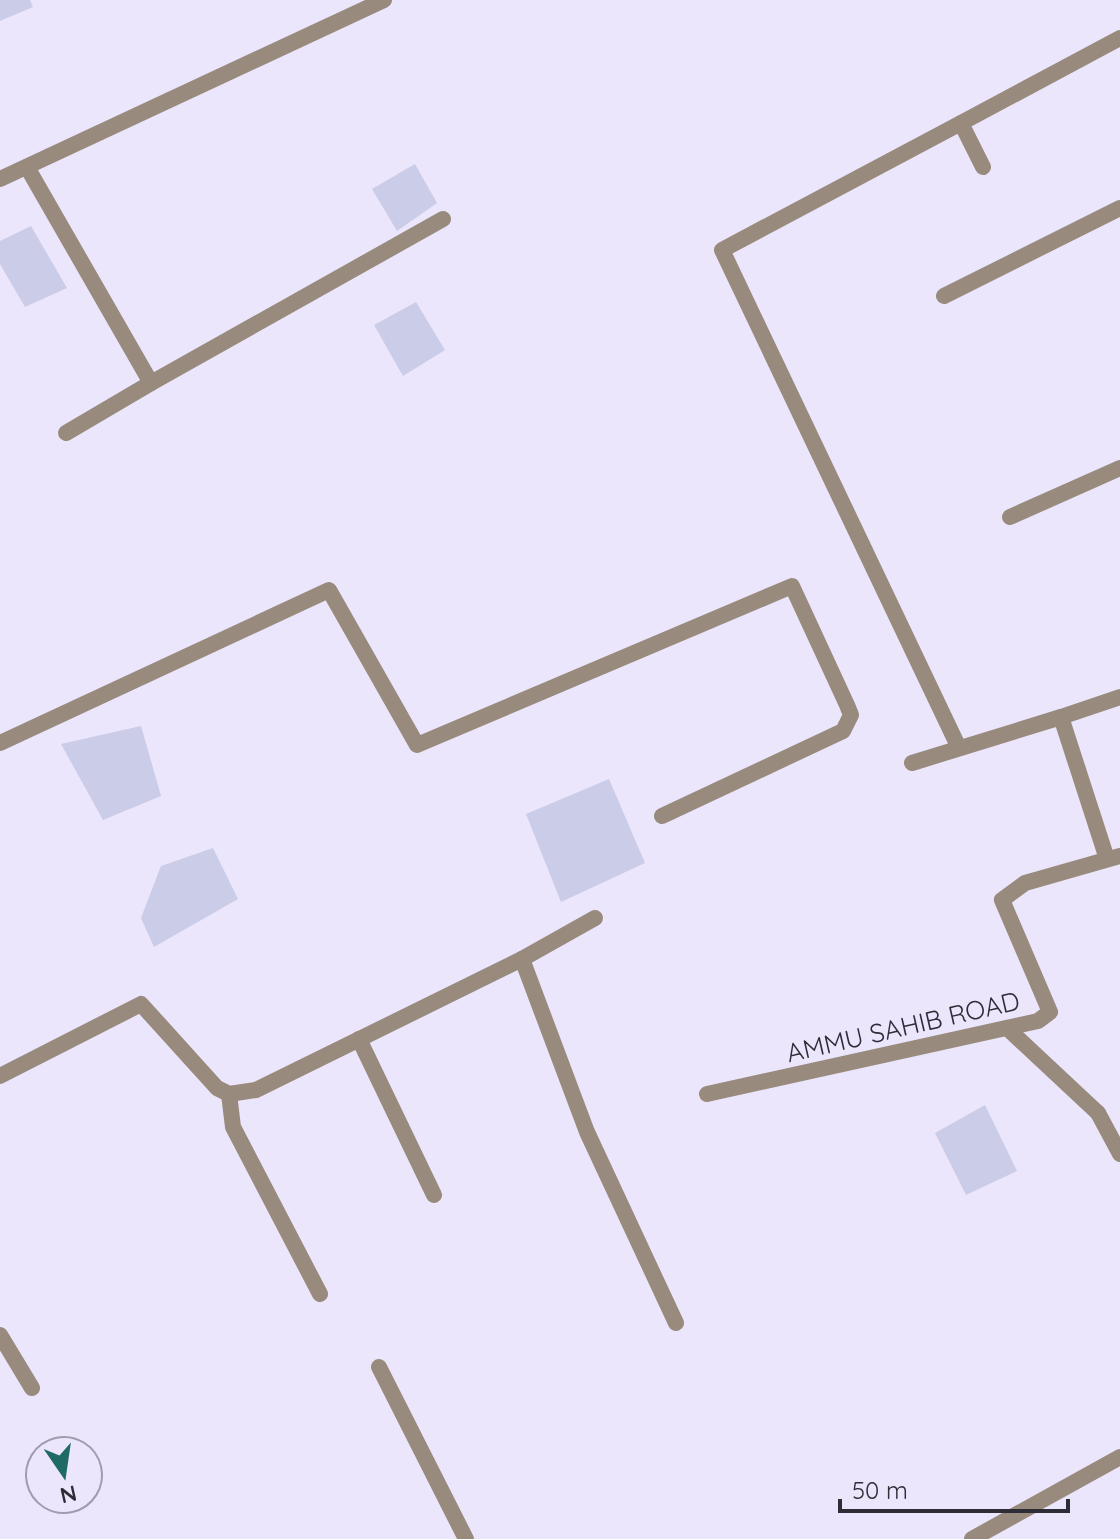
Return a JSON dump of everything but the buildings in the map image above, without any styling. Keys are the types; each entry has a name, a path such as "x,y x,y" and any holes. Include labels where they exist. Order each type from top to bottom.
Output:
{"street":[{"path":"0,179 384,0"},
{"path":"959,748 722,250 1120,38"},
{"path":"961,123 983,167"},
{"path":"27,167 151,383"},
{"path":"944,296 1120,208"},
{"path":"66,433 443,219"},
{"path":"1010,517 1120,468"},
{"path":"0,743 329,590 417,745 792,586 851,715 843,731 662,816"},
{"path":"912,763 1120,697"},
{"path":"1061,717 1114,857"},
{"name":"AMMU SAHIB ROAD","path":"707,1094 1038,1021 1050,1012 1002,900 1025,883 1114,857"},
{"path":"0,1076 141,1004 217,1088 229,1094 256,1090 522,959 595,918"},
{"path":"522,959 587,1132 676,1323"},
{"path":"1007,1028 1098,1113 1120,1154"},
{"path":"359,1039 434,1195"},
{"path":"229,1094 233,1127 320,1294"},
{"path":"0,1335 32,1388"},
{"path":"379,1367 466,1539"},
{"path":"972,1539 1000,1532 1120,1457"}]}
